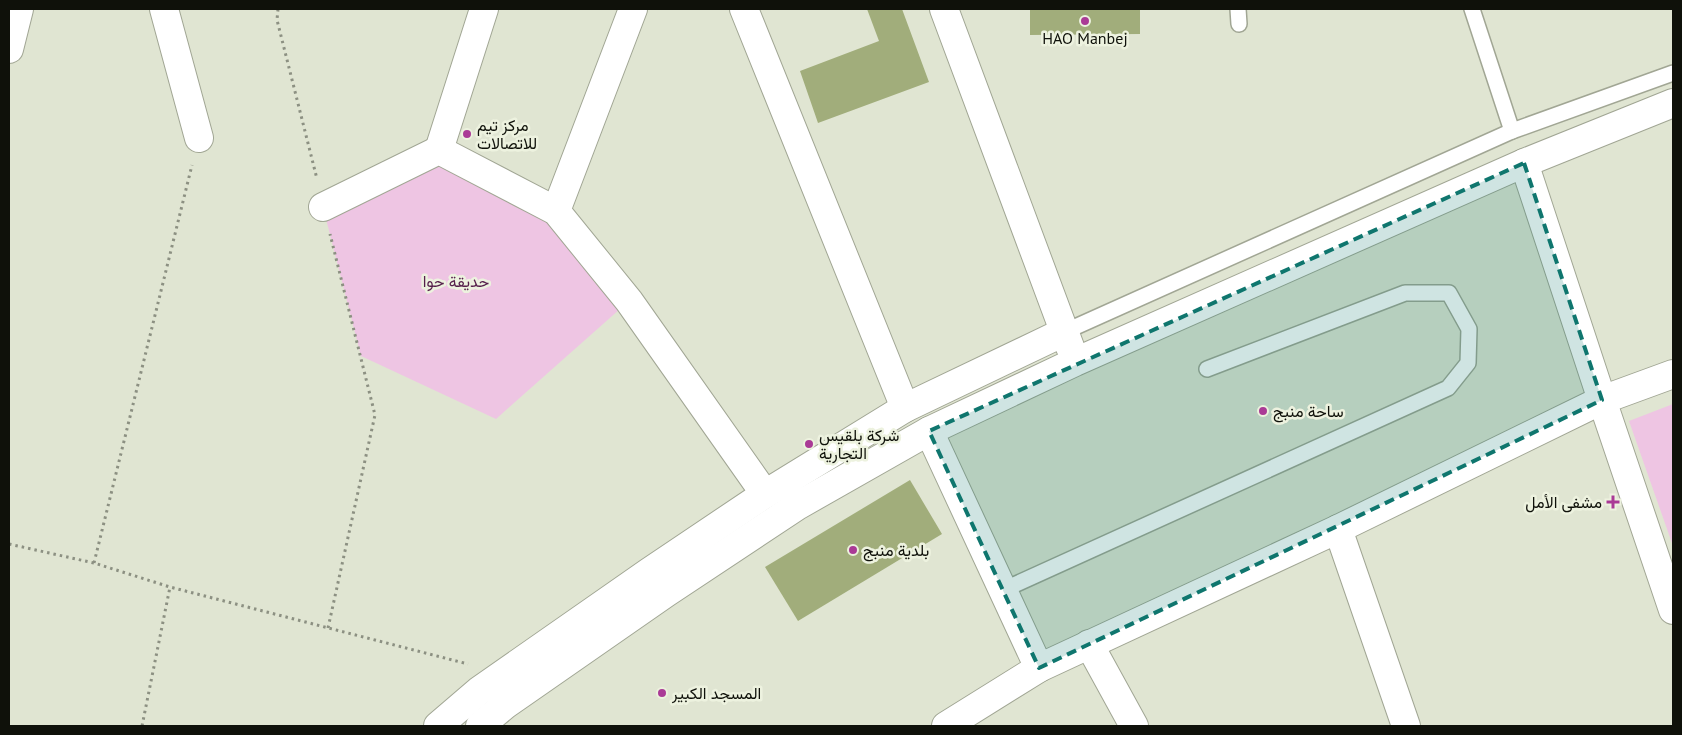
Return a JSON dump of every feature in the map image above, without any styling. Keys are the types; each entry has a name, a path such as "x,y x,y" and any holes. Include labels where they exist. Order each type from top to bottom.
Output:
{"street":[{"path":"9,50 19,9"},
{"path":"164,9 199,138"},
{"path":"323,206 439,150 484,9"},
{"path":"556,211 633,9"},
{"path":"744,9 905,408"},
{"path":"944,9 1075,362"},
{"path":"480,726 505,705 642,609 797,506 929,431 1075,362 1524,162 1673,104"},
{"path":"439,150 556,211 629,300 765,494"},
{"path":"1524,162 1673,610"},
{"path":"438,726 480,690 765,494 905,408 1064,332"},
{"path":"946,726 1039,668 1338,529 1602,400 1673,374"},
{"path":"929,431 1039,668"},
{"path":"1338,529 1406,726"},
{"path":"1089,644 1134,726"}],"lane":[{"path":"1472,9 1512,131"},
{"path":"1064,332 1512,131 1673,74"},
{"path":"1002,590 1448,388 1468,363 1469,329 1448,293 1405,292 1207,369"}],"path":[{"path":"278,9 277,20 375,415 328,628"},
{"path":"94,563 199,138"},
{"path":"9,544 94,563 170,587 504,673"},
{"path":"142,726 170,587"}],"highlighted area":[{"path":"1524,163 1602,400 1039,668 929,431"}],"green space":[{"name":"حديقة حوا","path":"439,150 556,211 629,301 496,419 361,356 323,207"},
{"path":"1673,404 1673,546 1629,421"}],"building":[{"path":"867,9 902,9 929,82 818,123 800,71 879,41"},
{"name":"HAO Manbej","path":"1030,9 1140,9 1140,34 1030,35"},
{"name":"بلدية منبج","path":"910,480 942,534 798,621 765,567"}],"place":[{"name":"HAO Manbej","path":"1085,21"},
{"name":"مركز تيم للاتصالات","path":"467,134"},
{"name":"ساحة منبج","path":"1263,411"},
{"name":"شركة بلقيس التجارية","path":"809,444"},
{"name":"مشفى اﻷمل","path":"1613,502"},
{"name":"بلدية منبج","path":"853,550"},
{"name":"المسجد الكبير","path":"662,693"}]}
